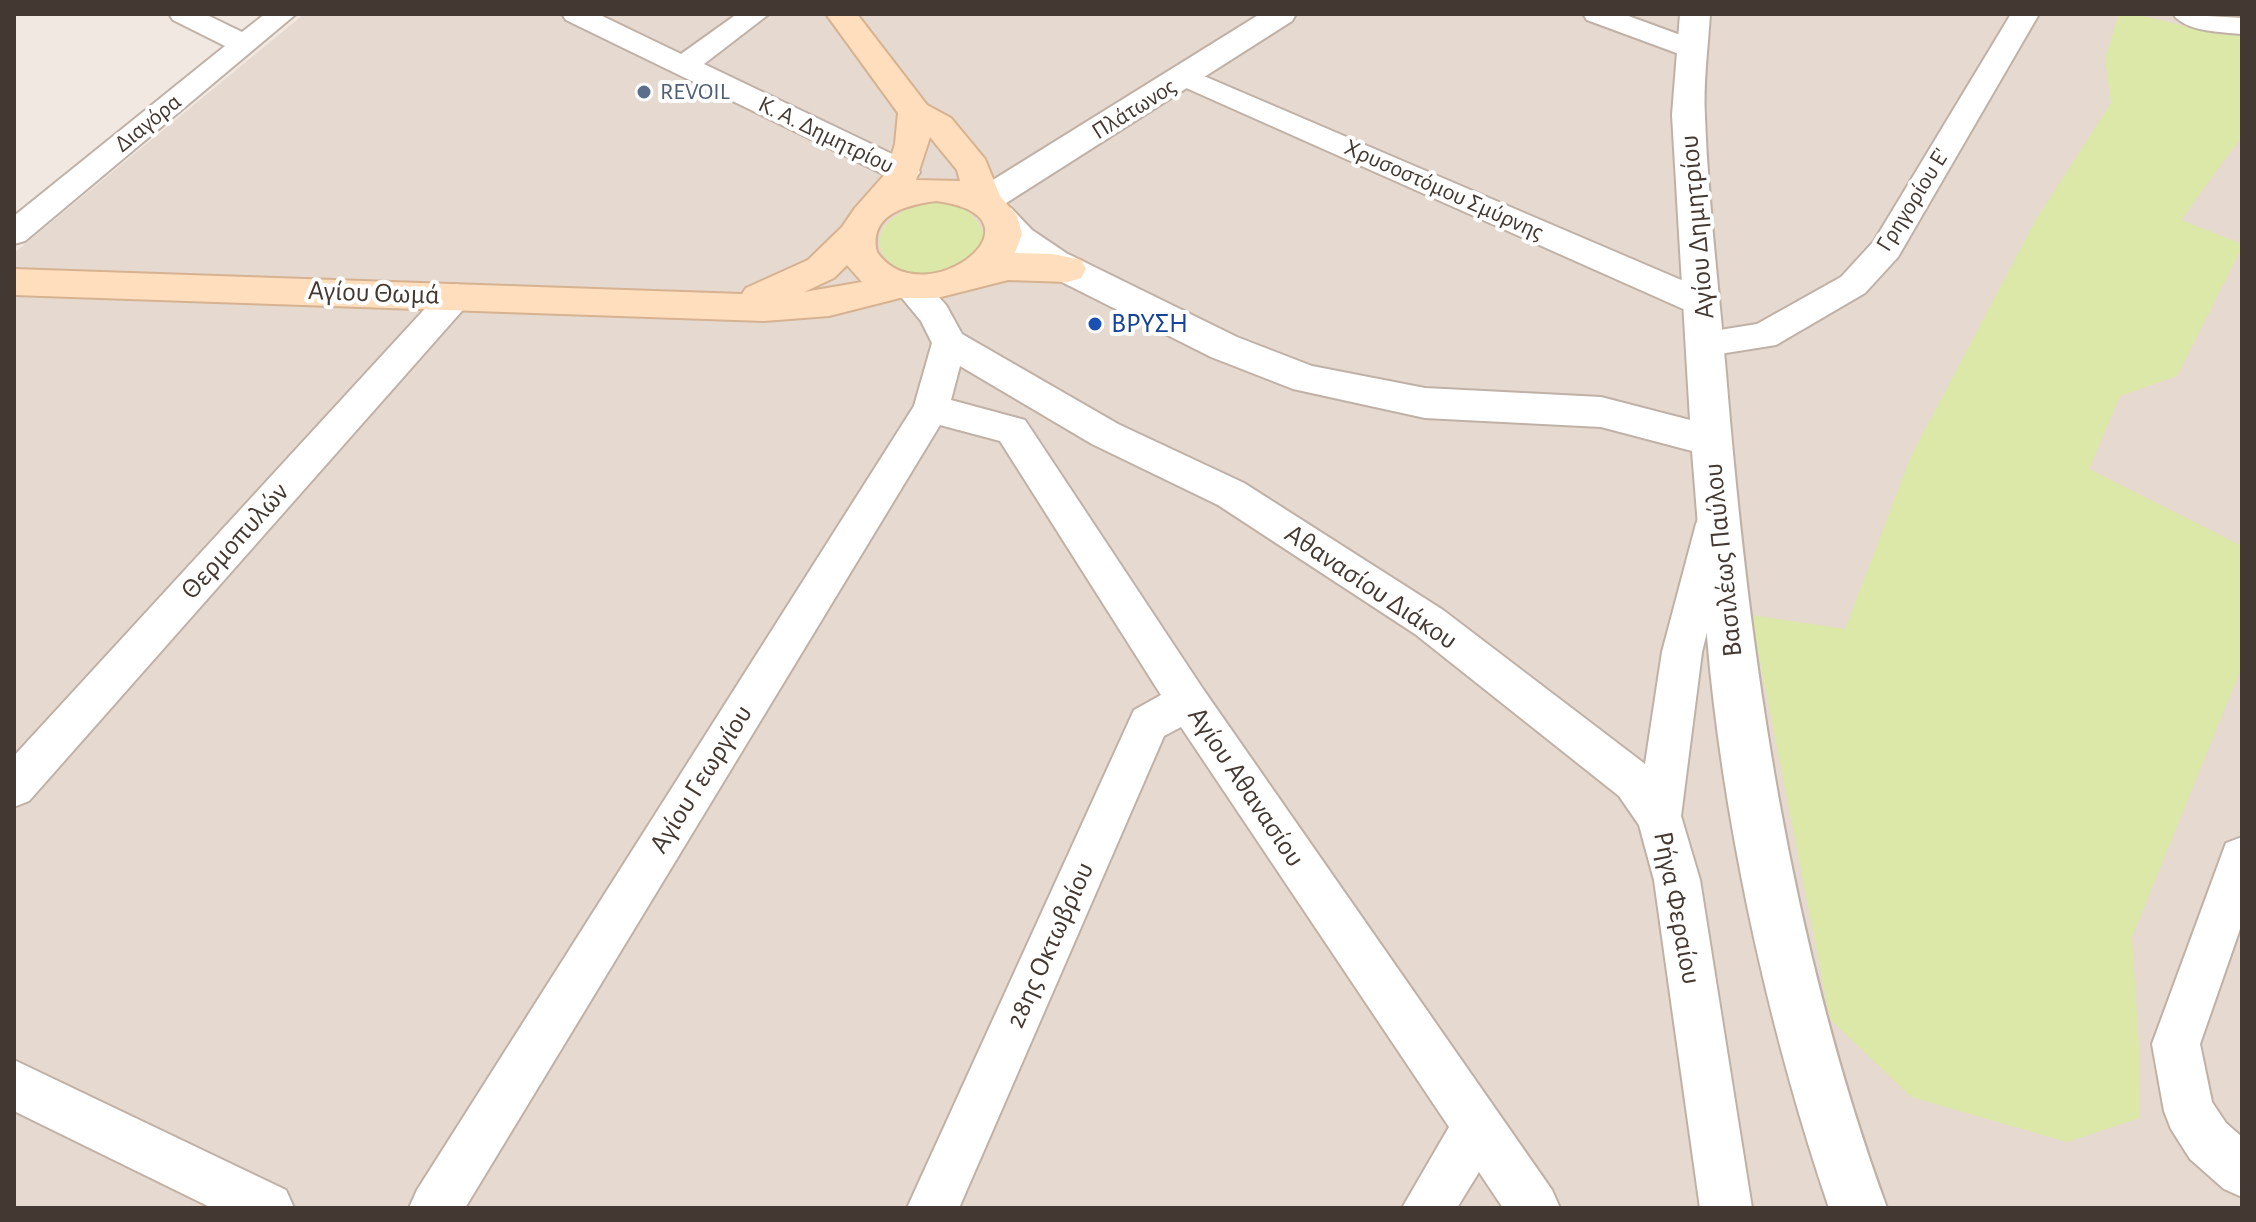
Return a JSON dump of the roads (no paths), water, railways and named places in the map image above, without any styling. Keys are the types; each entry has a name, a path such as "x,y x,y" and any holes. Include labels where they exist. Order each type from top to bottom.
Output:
{"main road":[{"path":"841,14 915,123 979,193 1003,227 1000,248 985,267 967,278"},
{"path":"915,123 914,148 904,172 868,219 859,253 879,276 906,285 930,287 1008,267 1068,269"},
{"path":"868,219 917,189 979,193"},
{"name":"Αγίου Θωμά","path":"733,305 808,277 868,219"},
{"name":"Αγίου Θωμά","path":"14,282 797,307 906,285"}],"street":[{"path":"183,14 244,44"},
{"name":"Διαγόρα","path":"14,233 282,14"},
{"name":"Κ. Α. Δημητρίου","path":"576,14 904,172"},
{"path":"683,66 755,14"},
{"name":"Πλάτωνος","path":"979,193 1185,77 1281,14"},
{"path":"1597,14 1692,49"},
{"name":"Αγίου Δημητρίου","path":"1695,14 1688,115 1707,343 1711,441"},
{"name":"Γρηγορίου Ε'","path":"1707,343 1764,336 1853,285 1886,249 2025,14"},
{"path":"2187,14 2214,23 2242,26"},
{"name":"Χρυσοστόμου Σμύρνης","path":"1185,77 1702,303"},
{"name":"Βασιλέως Παύλου","path":"979,193 1031,248 1068,269 1224,347 1327,384 1425,403 1601,412 1711,441 1733,672 1765,864 1824,1112 1858,1208"},
{"path":"942,328 967,278"},
{"name":"Αθανασίου Διάκου","path":"906,285 942,328 1051,403 1105,434 1231,494 1429,622 1634,782 1659,816"},
{"name":"Θερμοπυλών","path":"14,787 456,296"},
{"name":"Αγίου Γεωργίου","path":"435,1208 931,409 942,328"},
{"path":"931,409 1012,430 1051,403"},
{"name":"Αγίου Αθανασίου","path":"1012,430 1188,702 1534,1208"},
{"name":"Ρήγα Φεραίου","path":"1717,515 1682,652 1659,816 1677,880 1726,1208"},
{"name":"28ης Οκτωβρίου","path":"933,1208 1149,723 1188,702"},
{"path":"2242,858 2176,1044 2189,1111 2208,1141 2242,1171"},
{"path":"14,1085 268,1208"},
{"path":"1428,1208 1478,1126"}],"place":[{"name":"REVOIL","path":"644,92"},
{"name":"ΒΡΥΣΗ","path":"1095,324"}]}
